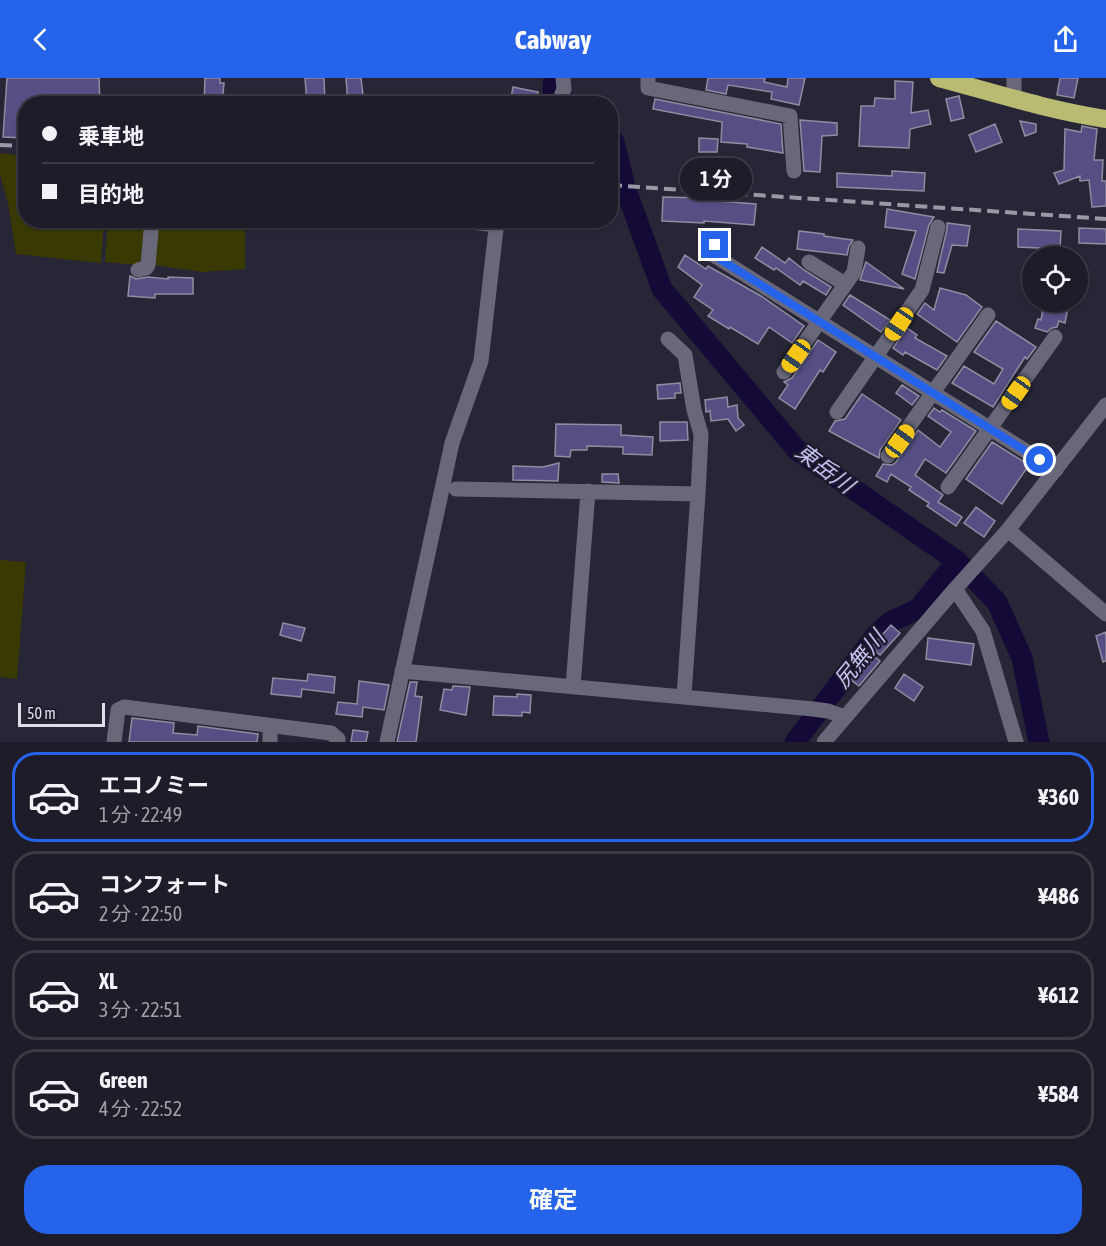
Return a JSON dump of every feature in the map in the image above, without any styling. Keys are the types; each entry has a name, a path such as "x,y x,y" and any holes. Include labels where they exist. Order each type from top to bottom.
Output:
{"highway":[{"path":"939,78 965,82 1014,100 1053,110 1106,119"}],"street":[{"path":"648,78 648,88 790,116 794,171"},
{"path":"1014,78 1014,100"},
{"path":"837,412 922,290 938,227"},
{"path":"138,270 148,265 151,228"},
{"path":"387,742 452,442 481,361 495,228"},
{"path":"715,245 715,256 1056,470"},
{"path":"784,372 854,272 858,248"},
{"path":"809,262 845,284"},
{"path":"888,456 988,315"},
{"path":"948,488 1055,337"},
{"path":"668,339 685,355 694,410 701,434 684,696"},
{"path":"824,742 1008,530 1106,405"},
{"path":"456,489 698,494"},
{"path":"573,687 588,491"},
{"path":"1008,530 1106,614"},
{"path":"958,586 984,631 1016,742"},
{"path":"402,671 820,710 845,717"},
{"path":"114,742 118,710 124,707 331,733 338,739 338,742"},
{"path":"270,726 270,742"}],"shaded area":[{"path":"0,153 18,155 18,228 104,228 101,263 16,254 8,203 0,175"},
{"path":"107,228 147,228 145,261 137,265 105,262"},
{"path":"157,228 245,228 245,269 202,272 154,265"},
{"path":"0,560 26,562 17,679 0,677"}],"building":[{"path":"7,78 99,78 100,96 18,96 18,138 3,137"},
{"path":"205,78 220,78 220,83 224,83 223,96 204,96"},
{"path":"305,78 324,78 325,96 306,96"},
{"path":"346,78 361,78 363,96 347,96"},
{"path":"708,78 765,78 764,82 787,87 788,78 805,78 799,105 771,99 772,92 728,85 726,94 706,90"},
{"path":"1060,78 1078,78 1074,98 1057,95"},
{"path":"895,81 913,82 911,113 928,110 931,124 910,129 909,148 859,146 861,106 874,106 875,98 895,99"},
{"path":"513,87 538,92 537,96 511,96"},
{"path":"959,96 964,118 951,121 946,99"},
{"path":"655,99 781,124 783,153 747,147 747,144 721,142 722,122 653,109"},
{"path":"800,120 837,123 837,135 822,136 820,172 804,171"},
{"path":"1020,121 1036,124 1036,132 1025,136"},
{"path":"995,124 1002,142 976,152 969,135"},
{"path":"1082,126 1097,129 1094,160 1103,160 1102,181 1106,181 1106,206 1092,207 1089,180 1080,181 1080,176 1059,184 1054,173 1064,170 1065,129 1081,132"},
{"path":"699,138 718,139 717,152 699,152"},
{"path":"892,171 925,173 924,191 837,187 837,173 892,176"},
{"path":"721,173 737,174 737,183 720,182"},
{"path":"663,197 705,198 705,200 756,204 754,225 704,221 704,223 662,221"},
{"path":"887,209 934,217 929,225 915,279 902,274 916,231 885,227"},
{"path":"947,223 970,226 967,246 952,245 944,273 937,272"},
{"path":"1079,228 1106,229 1106,244 1079,243"},
{"path":"1018,229 1061,231 1060,246 1018,247"},
{"path":"799,231 853,240 847,255 797,249"},
{"path":"762,247 785,263 789,258 831,287 826,295 803,281 800,285 776,268 774,270 755,258"},
{"path":"685,255 706,269 708,266 761,296 804,326 792,343 769,327 758,344 730,327 729,329 708,316 713,310 694,297 702,285 678,267"},
{"path":"866,262 904,289 860,280"},
{"path":"130,276 136,279 193,278 193,294 155,294 155,298 128,296"},
{"path":"940,288 966,295 982,307 957,342 917,314 925,303 934,310"},
{"path":"850,295 890,320 881,332 843,305"},
{"path":"1042,312 1067,312 1065,323 1059,321 1057,327 1047,332 1035,328 1038,319 1041,320"},
{"path":"996,321 1036,347 1027,359 1025,357 993,407 952,383 964,366 994,384 1003,369 974,352"},
{"path":"907,328 917,335 915,338 947,356 937,370 893,348"},
{"path":"818,340 836,352 823,372 820,370 795,409 779,398 788,385 784,382 792,378"},
{"path":"680,383 681,393 675,393 675,398 658,399 657,385"},
{"path":"902,385 919,396 912,405 896,393"},
{"path":"862,394 901,420 880,450 879,458 829,431 835,421 845,419"},
{"path":"727,397 728,407 737,405 738,418 744,425 736,431 728,419 711,421 710,411 706,412 705,400"},
{"path":"934,408 940,412 942,410 976,431 946,473 925,459 915,475 943,495 938,502 962,517 956,526 927,506 929,503 909,490 911,487 891,474 887,482 876,476 883,464 892,465 896,462 918,430 940,447 951,432 928,416"},
{"path":"660,422 687,422 688,440 660,441"},
{"path":"556,424 621,425 621,435 653,437 652,455 623,454 623,447 587,446 587,450 571,450 570,457 555,456"},
{"path":"992,442 1029,465 1002,504 966,479"},
{"path":"559,463 558,481 513,480 513,466 543,467"},
{"path":"602,474 618,474 619,483 602,482"},
{"path":"976,507 995,521 984,537 964,523"},
{"path":"283,623 305,628 301,641 280,635"},
{"path":"891,625 900,633 880,655 871,647"},
{"path":"1106,632 1106,661 1103,662 1096,636"},
{"path":"928,638 974,644 971,665 926,659"},
{"path":"872,654 880,661 859,686 851,680"},
{"path":"308,674 335,677 334,693 302,689 301,697 271,694 273,678 307,681"},
{"path":"904,674 923,687 914,701 895,688"},
{"path":"359,681 389,685 384,710 363,707 362,717 336,714 338,702 357,704"},
{"path":"410,682 417,682 415,696 422,697 416,742 397,742"},
{"path":"453,686 470,687 466,715 440,710 444,689 452,690"},
{"path":"517,694 531,695 530,713 522,712 522,716 493,715 494,696 517,697"},
{"path":"132,718 174,723 173,733 197,735 198,726 258,734 257,742 129,742"},
{"path":"353,730 368,732 366,742 351,742"}],"waterway":[{"name":"東岳川","path":"554,78 553,90 560,96"},
{"name":"東岳川","path":"618,158 625,187 662,289 797,450 957,561 997,602 1022,658 1039,742"},
{"name":"尻無川","path":"795,742 876,635 890,622 918,609 957,561"}],"railway":[{"path":"0,145 18,146"},
{"path":"618,186 1106,219"}],"route":[{"path":"715,245 715,256 1040,460"}]}
